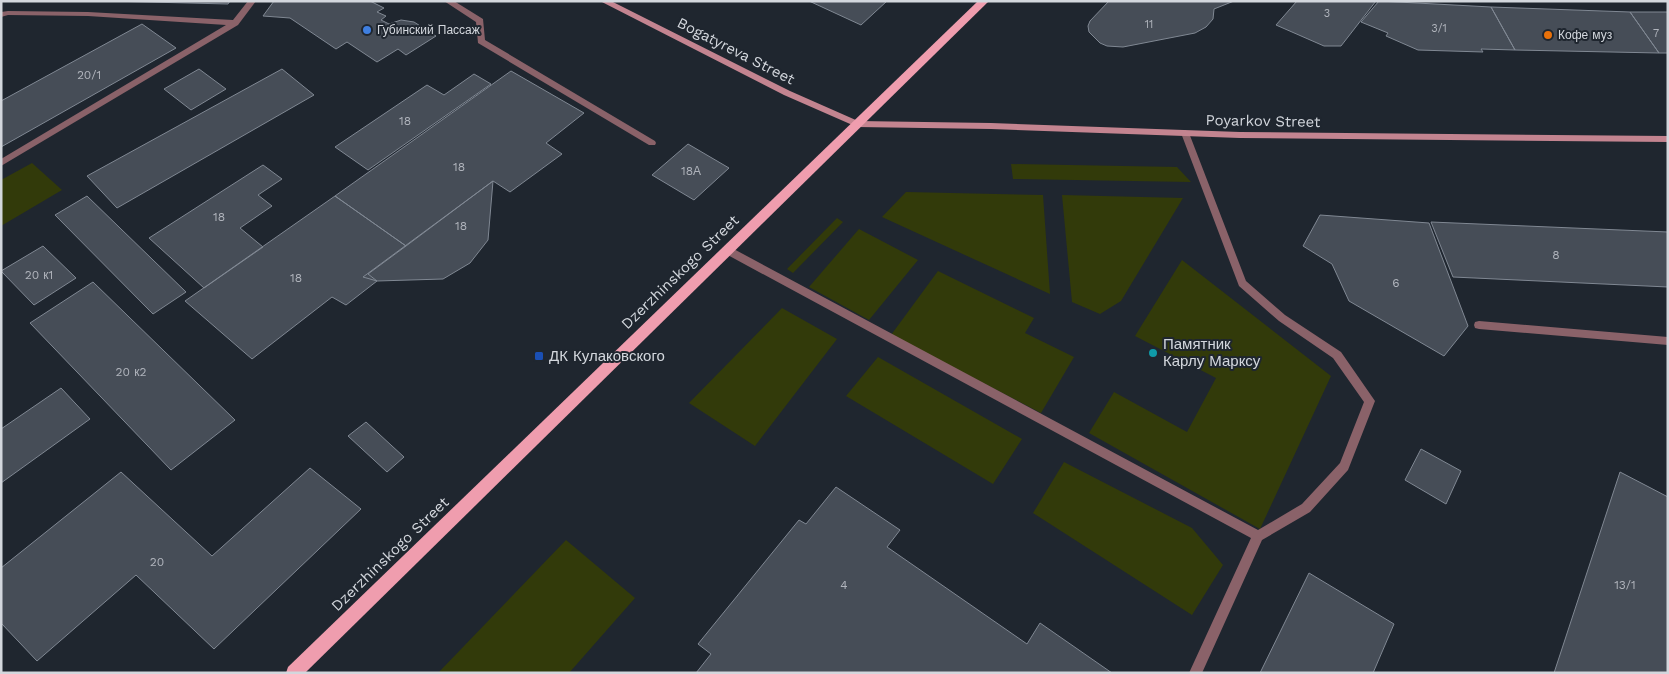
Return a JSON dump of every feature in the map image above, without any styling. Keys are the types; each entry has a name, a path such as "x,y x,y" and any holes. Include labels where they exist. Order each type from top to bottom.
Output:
{"main road":[{"name":"Bogatyreva Street","path":"604,1 787,93 857,124"},
{"name":"Dzerzhinskogo Street","path":"294,673 984,1"},
{"name":"Poyarkov Street","path":"857,124 990,126 1185,133 1668,139"}],"lane":[{"path":"1,163 235,23 252,1"},
{"path":"448,1 480,21 481,41 652,143"},
{"path":"1,15 8,13 88,14 235,23"},
{"path":"1185,133 1242,283 1282,318 1337,355 1370,401 1344,466 1306,508 1258,536 1195,673"},
{"path":"727,250 1258,536"},
{"path":"1479,325 1668,341"}],"green space":[{"path":"32,163 62,190 1,226 1,180"},
{"path":"1011,164 1177,167 1191,182 1013,179"},
{"path":"906,192 1043,195 1050,294 882,217"},
{"path":"1062,195 1183,198 1121,301 1100,314 1072,302"},
{"path":"837,218 843,222 793,273 787,269"},
{"path":"859,229 918,260 869,320 809,287"},
{"path":"1182,260 1331,376 1260,529 1089,433 1114,392 1187,432 1216,378 1135,336"},
{"path":"938,271 1034,318 1025,333 1074,357 1041,413 891,335"},
{"path":"782,308 837,339 755,446 689,403"},
{"path":"878,357 1022,439 993,484 846,396"},
{"path":"1064,462 1192,528 1223,565 1192,615 1033,513"},
{"path":"566,540 635,598 569,673 438,673"}],"building":[{"path":"108,1 230,1 228,4"},
{"name":"Губинский Пассаж","path":"274,1 370,1 384,8 377,12 386,16 381,20 389,24 401,20 414,22 436,36 406,55 398,49 377,62 347,42 336,49 290,18 263,16"},
{"path":"809,1 887,1 861,25"},
{"path":"1109,1 1234,1 1214,9 1213,19 1206,27 1195,33 1123,47 1107,46 1100,43 1089,32 1088,26 1090,21"},
{"path":"1297,1 1376,1 1341,46 1324,46 1276,25"},
{"path":"1379,1 1491,7 1515,50 1481,49 1483,52 1418,50 1386,36 1388,33 1361,22"},
{"path":"1491,7 1630,12 1659,53 1515,50"},
{"path":"1630,12 1668,12 1668,53 1659,53"},
{"path":"142,24 176,48 1,147 1,101"},
{"path":"199,69 226,89 191,110 164,89"},
{"path":"282,69 314,95 117,208 87,176"},
{"path":"511,71 584,113 546,143 562,154 510,192 493,181 406,246 335,196"},
{"path":"474,74 491,84 368,170 335,147 427,85 444,95"},
{"path":"688,144 729,168 694,200 652,175"},
{"path":"263,165 282,179 258,195 272,206 240,228 263,247 204,288 149,238"},
{"path":"493,181 488,240 470,263 443,279 377,281 363,277"},
{"path":"87,196 186,292 153,314 55,215"},
{"path":"335,196 406,246 368,274 377,281 346,305 332,297 252,359 185,301"},
{"path":"1320,215 1429,223 1468,326 1444,356 1349,301 1332,264 1303,246"},
{"path":"1431,222 1668,232 1668,287 1453,277"},
{"path":"43,246 76,278 34,305 1,271"},
{"path":"93,282 235,420 171,470 30,323"},
{"path":"61,388 90,419 1,483 1,429"},
{"path":"366,422 404,457 387,472 348,436"},
{"path":"1421,449 1461,471 1446,504 1405,480"},
{"path":"310,468 361,509 214,649 136,575 37,661 1,623 1,568 121,472 212,556"},
{"path":"1620,472 1668,497 1668,673 1554,673"},
{"path":"836,487 900,530 887,547 1027,644 1040,623 1112,673 696,673 711,654 698,644 799,520 806,524"},
{"path":"1309,573 1394,624 1373,673 1260,673"}],"place":[{"name":"Губинский Пассаж","path":"367,30"},
{"name":"Кофе муз","path":"1548,35"},
{"name":"Памятник Карлу Марксу","path":"1153,353"},
{"name":"ДК Кулаковского","path":"539,356"}]}
